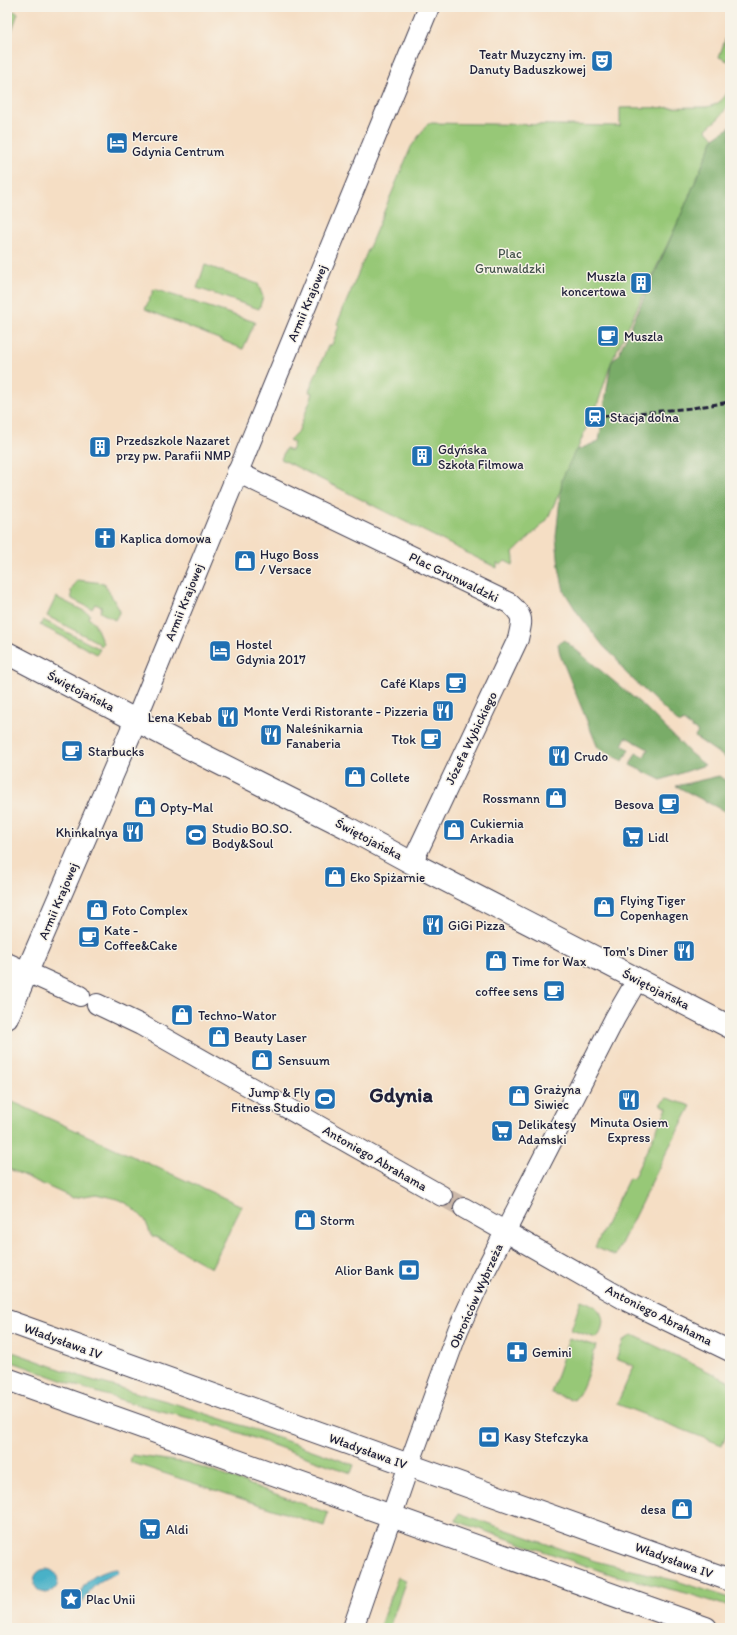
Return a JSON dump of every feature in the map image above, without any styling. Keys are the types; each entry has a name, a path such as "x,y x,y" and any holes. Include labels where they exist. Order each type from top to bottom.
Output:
{"main road":[{"name":"Świętojańska","path":"7,653 187,747 346,827 637,980 730,1027"},
{"name":"Armii Krajowej","path":"7,1018 136,720"},
{"name":"Władysława IV","path":"7,1321 730,1580"},
{"path":"7,1379 706,1628"}],"street":[{"name":"Armii Krajowej","path":"136,720 429,7"},
{"name":"Plac Grunwaldzki","path":"237,472 508,603 518,611"},
{"name":"Józefa Wybickiego","path":"412,862 518,639 522,622 518,611"},
{"name":"Antoniego Abrahama","path":"7,963 141,1025 442,1196"},
{"name":"Obrońców Wybrzeża","path":"353,1628 409,1465 458,1330 482,1277 615,1018 637,980"},
{"name":"Antoniego Abrahama","path":"464,1208 628,1301 730,1351"}],"green space":[{"path":"8,9 18,13 7,45 7,13"},
{"path":"727,34 730,35 730,62 719,57"},
{"name":"Plac Grunwaldzki","path":"730,86 730,103 719,118 706,129 714,138 678,222 611,363 595,412 592,413 566,478 547,520 513,553 513,565 505,561 501,565 497,563 497,568 281,459 286,448 291,451 294,443 289,440 299,430 313,393 309,392 310,388 328,346 332,345 339,326 337,324 411,147 428,123 620,126 620,108 706,107 715,105 721,101"},
{"path":"730,127 730,761 695,737 698,732 683,721 680,724 625,672 616,658 604,647 577,612 564,591 559,567 556,537 562,479 575,451 599,441 611,363 618,355 714,138"},
{"path":"205,265 258,284 263,297 259,309 197,288"},
{"path":"154,289 255,322 243,349 145,309"},
{"path":"77,580 104,583 120,611 115,620 100,612 102,607 95,604 92,609 72,599 71,591"},
{"path":"56,597 90,614 88,618 94,622 103,643 101,647 98,644 99,643 47,616"},
{"path":"43,620 100,649 97,654 40,625"},
{"path":"564,640 646,708 691,754 705,765 661,780 630,765 636,753 644,757 648,749 626,737 622,745 629,749 623,761 598,748 560,655 558,644"},
{"path":"719,776 730,784 730,802 726,812 676,786"},
{"path":"667,1098 691,1106 615,1256 595,1247 629,1178 633,1179 667,1108 660,1104"},
{"path":"13,1102 242,1206 211,1268 156,1237 152,1237 145,1220 126,1203 117,1199 96,1194 73,1198 7,1168 7,1120"},
{"path":"581,1300 594,1306 601,1313 603,1322 599,1335 596,1338 571,1330"},
{"path":"633,1335 730,1382 730,1424 722,1445 617,1404 634,1366 616,1359 624,1340"},
{"path":"569,1338 596,1346 584,1382 574,1400 551,1393"},
{"path":"7,1350 88,1379 173,1403 256,1430 354,1465 351,1473 220,1426 135,1404 83,1388 7,1360"},
{"path":"132,1455 188,1463 328,1513 324,1526 130,1462"},
{"path":"459,1513 595,1561 677,1581 730,1598 730,1607 686,1593 613,1575 456,1521"},
{"path":"398,1577 406,1580 389,1628 379,1628"}],"water":[{"path":"46,1569 51,1570 57,1576 57,1586 51,1592 46,1593 41,1592 35,1586 34,1581 35,1576 41,1570"},
{"path":"117,1569 119,1571 118,1573 106,1578 93,1587 83,1602 80,1602 80,1595 86,1583 97,1575"}],"tunnel":[{"path":"442,1196 464,1208"}],"railway":[{"path":"595,417 692,408 730,402"}],"place":[{"name":"Teatr Muzyczny im. Danuty Baduszkowej","path":"602,61"},
{"name":"Mercure Gdynia Centrum","path":"117,143"},
{"name":"Muszla koncertowa","path":"641,283"},
{"name":"Muszla","path":"608,336"},
{"name":"Stacja dolna","path":"595,417"},
{"name":"Przedszkole Nazaret przy pw. Parafii NMP","path":"100,447"},
{"name":"Gdyńska Szkoła Filmowa","path":"422,456"},
{"name":"Kaplica domowa","path":"105,538"},
{"name":"Hugo Boss / Versace","path":"245,561"},
{"name":"Hostel Gdynia 2017","path":"220,651"},
{"name":"Café Klaps","path":"456,683"},
{"name":"Monte Verdi Ristorante - Pizzeria","path":"443,711"},
{"name":"Lena Kebab","path":"228,717"},
{"name":"Naleśnikarnia Fanaberia","path":"271,735"},
{"name":"Tłok","path":"431,739"},
{"name":"Starbucks","path":"72,751"},
{"name":"Crudo","path":"559,756"},
{"name":"Collete","path":"355,777"},
{"name":"Rossmann","path":"556,798"},
{"name":"Besova","path":"669,804"},
{"name":"Opty-Mal","path":"145,807"},
{"name":"Cukiernia Arkadia","path":"454,830"},
{"name":"Khinkalnya","path":"133,832"},
{"name":"Studio BO.SO. Body&Soul","path":"196,835"},
{"name":"Lidl","path":"633,837"},
{"name":"Eko Spiżarnie","path":"335,877"},
{"name":"Flying Tiger Copenhagen","path":"604,907"},
{"name":"Foto Complex","path":"97,910"},
{"name":"GiGi Pizza","path":"433,925"},
{"name":"Kate - Coffee&Cake","path":"89,937"},
{"name":"Tom's Diner","path":"684,951"},
{"name":"Time for Wax","path":"496,961"},
{"name":"coffee sens","path":"554,991"},
{"name":"Techno-Wator","path":"182,1015"},
{"name":"Beauty Laser","path":"219,1037"},
{"name":"Sensuum","path":"262,1060"},
{"name":"Grażyna Siwiec","path":"519,1096"},
{"name":"Jump & Fly Fitness Studio","path":"325,1099"},
{"name":"Minuta Osiem Express","path":"629,1100"},
{"name":"Delikatesy Adamski","path":"502,1131"},
{"name":"Storm","path":"305,1220"},
{"name":"Alior Bank","path":"409,1270"},
{"name":"Gemini","path":"517,1352"},
{"name":"Kasy Stefczyka","path":"489,1437"},
{"name":"desa","path":"682,1509"},
{"name":"Aldi","path":"150,1529"},
{"name":"Plac Unii","path":"71,1599"}],"district":[{"name":"Gdynia","path":"401,1094"}]}
